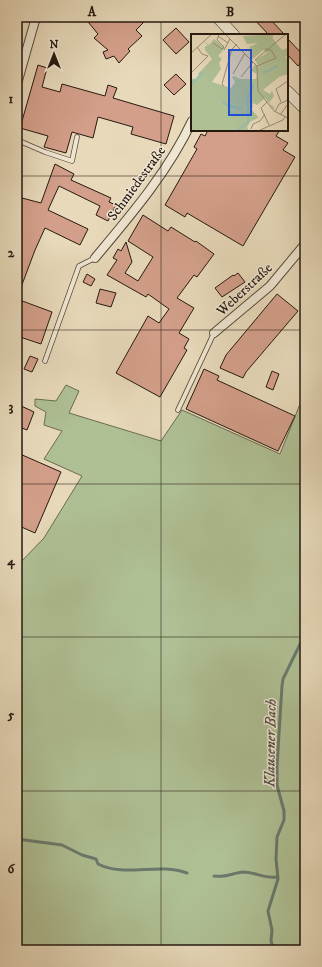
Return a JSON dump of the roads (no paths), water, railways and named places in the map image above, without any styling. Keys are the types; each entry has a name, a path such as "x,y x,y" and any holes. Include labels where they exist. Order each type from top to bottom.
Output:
{"main road":[{"path":"217,17 232,34"},
{"path":"288,92 305,109"}],"street":[{"path":"17,84 36,17"},
{"name":"Schmiedestraße","path":"94,258 152,188 185,137 191,123"},
{"name":"Weberstraße","path":"214,333 270,286 305,244"}],"lane":[{"path":"17,140 44,152 72,161 77,137"},
{"path":"45,361 79,266 94,258"},
{"path":"178,410 214,333"}],"waterway":[{"name":"Klausener Bach","path":"274,950 271,941 272,930 268,911 278,879 276,859 277,837 284,820 284,811 277,785 282,686 283,679 305,634"},
{"path":"17,839 62,845 82,855 96,859 98,864 109,868 120,870 165,869 187,873"},
{"path":"214,876 225,876 243,872 269,877 278,877"}]}
